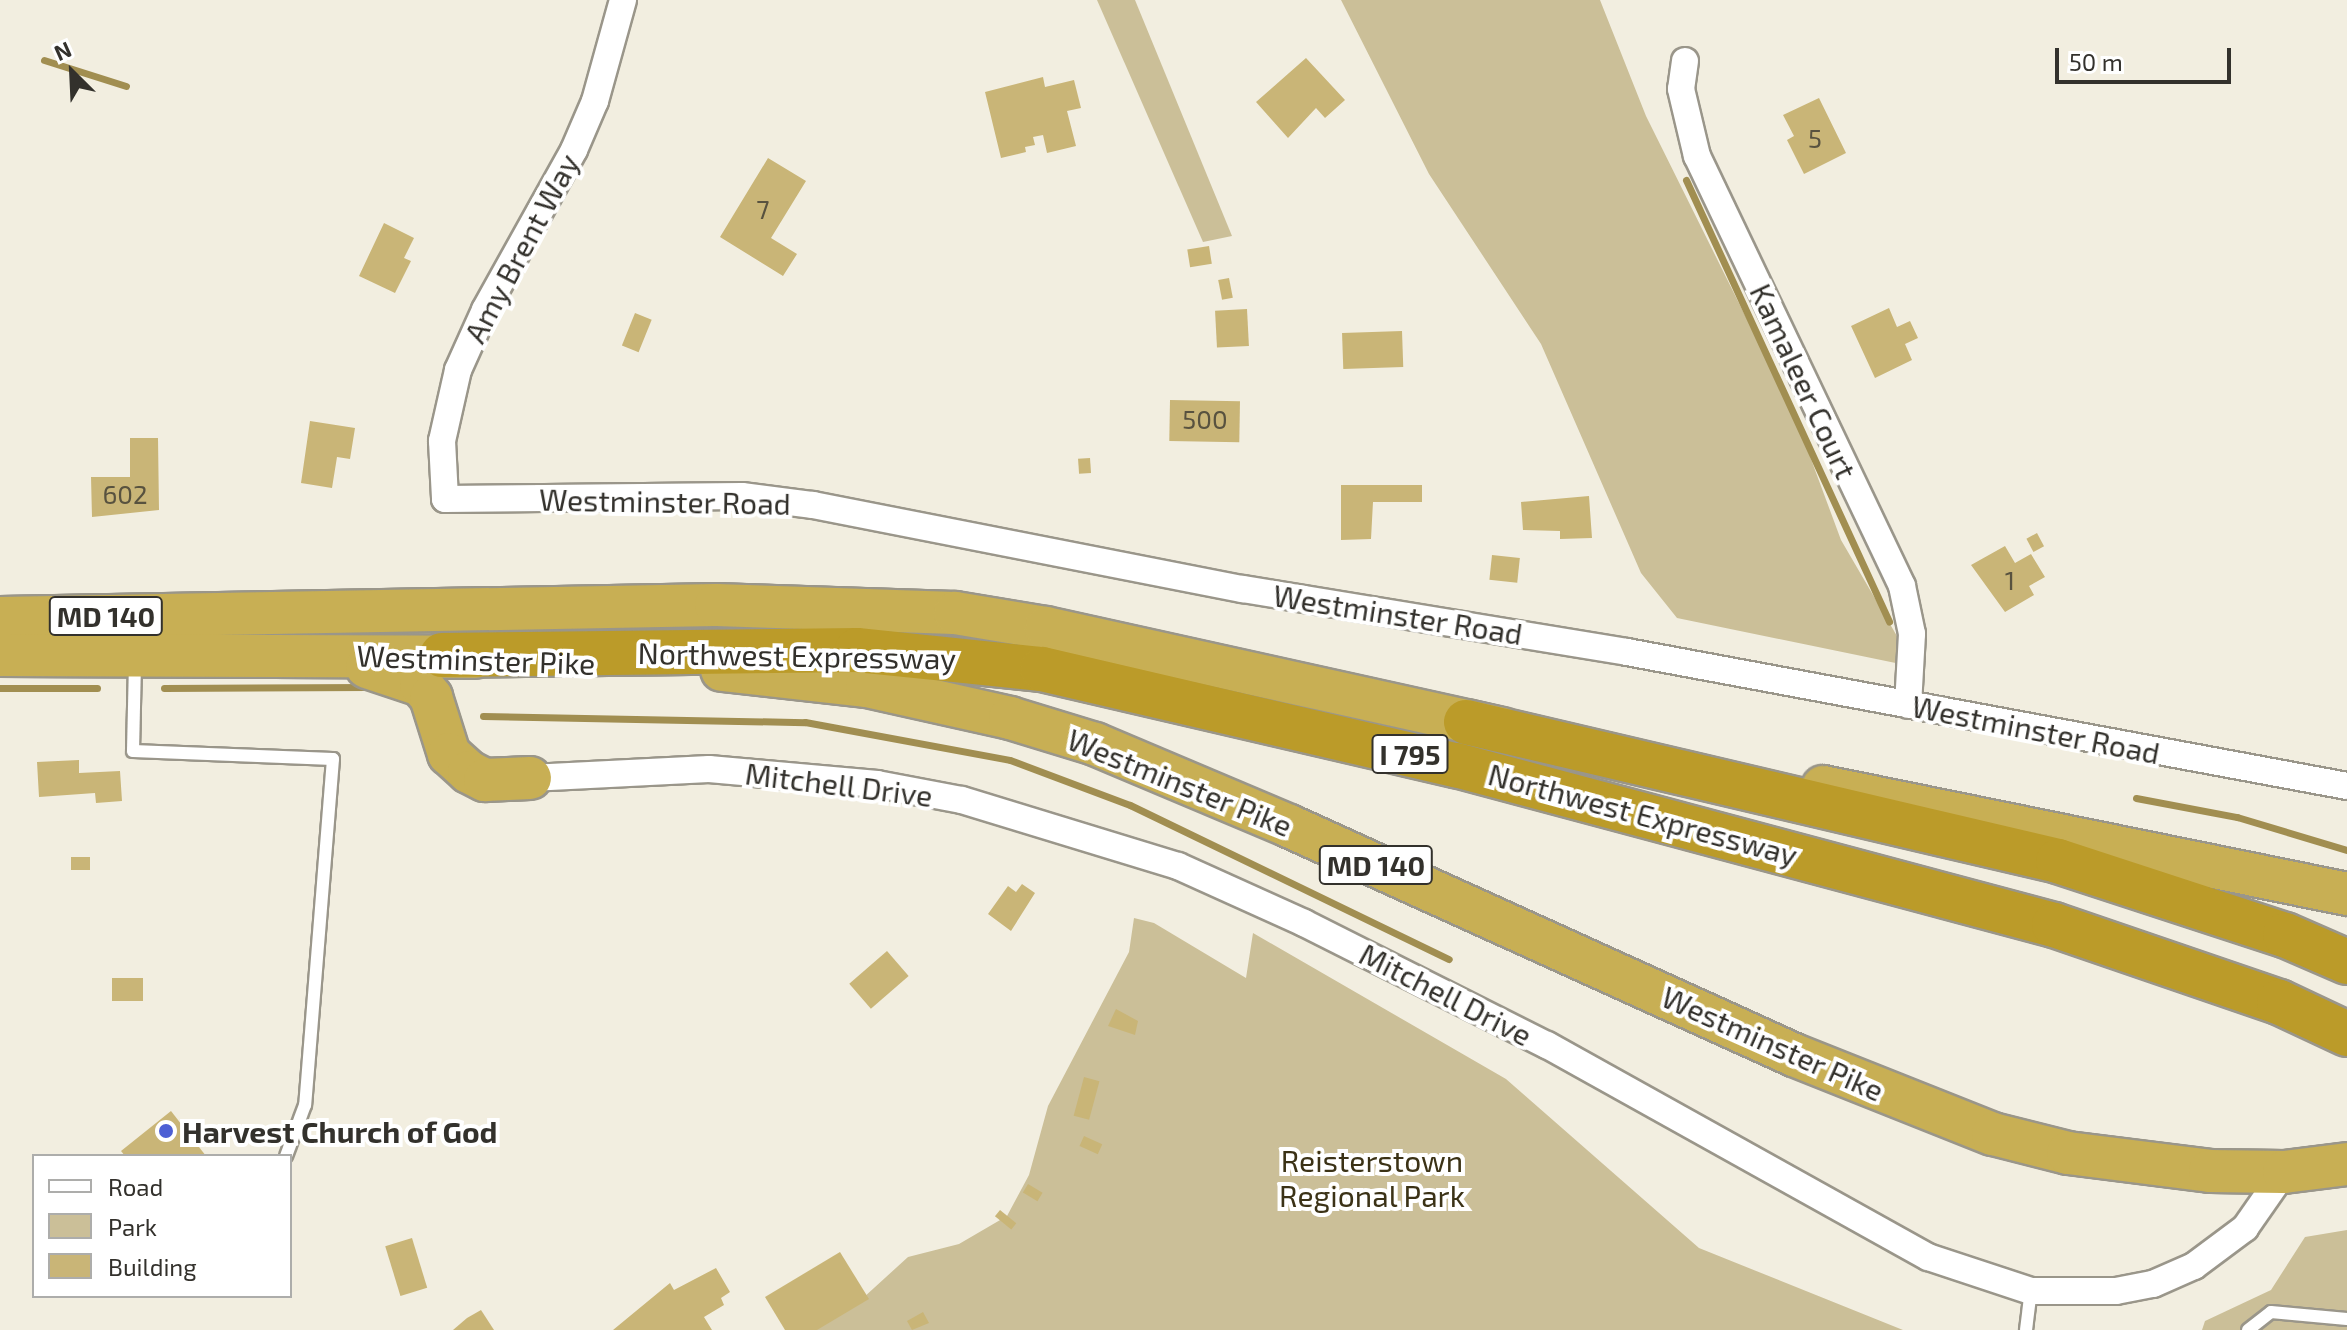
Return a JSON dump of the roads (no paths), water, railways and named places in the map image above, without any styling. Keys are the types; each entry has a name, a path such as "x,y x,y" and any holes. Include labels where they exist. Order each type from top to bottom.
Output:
{"highway":[{"name":"Westminster Pike","path":"0,618 716,605 955,613 1075,634 1466,722 1912,802 2347,894"},
{"name":"Northwest Expressway","path":"442,655 857,650 1042,669 1456,765 2039,921 2279,1002 2347,1034"},
{"name":"Westminster Pike","path":"0,655 442,655 772,672 1010,718 1172,775 1794,1055 1993,1134 2132,1162 2284,1172 2347,1164"},
{"path":"319,655 421,685 431,697 449,754 459,764 485,780 530,778"},
{"name":"Northwest Expressway","path":"1466,722 2058,861 2285,935 2347,962"},
{"path":"2284,1172 2292,1158 2305,1152 2347,1145"}],"street":[{"name":"Amy Brent Way","path":"445,499 442,441 458,370 485,310 574,150 600,86 623,0"},
{"name":"Kamaleer Court","path":"1685,61 1681,89 1697,156 1902,586 1912,634 1908,705"},
{"name":"Westminster Road","path":"445,499 742,496 813,505 1243,589 1627,652 2347,786"},
{"name":"Mitchell Drive","path":"530,778 639,769 798,774 962,800 1129,851 1192,873 1416,977 1670,1109 1928,1257 2031,1291 2116,1291 2153,1284 2194,1266 2245,1228 2284,1172"}],"lane":[{"path":"135,656 133,751 333,759 305,1105 287,1154"},
{"path":"2026,1330 2031,1291"},
{"path":"2248,1330 2271,1312 2347,1319"}],"waterway":[{"path":"44,60 126,86"},
{"path":"1686,180 1889,622"},
{"path":"164,688 368,687"},
{"path":"0,688 97,688"},
{"path":"483,716 805,722 1010,760 1130,805 1449,959"},
{"path":"2136,798 2237,817 2347,850"}],"place":[{"name":"Harvest Church of God","path":"166,1131"}],"park label":[{"name":"Reisterstown Regional Park","path":"1372,1177"}]}
